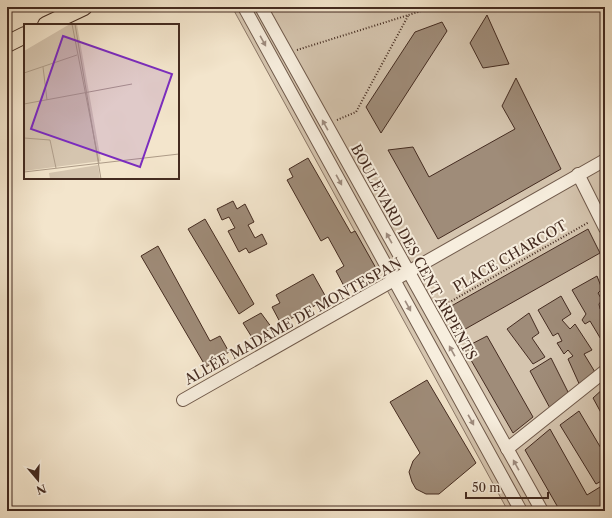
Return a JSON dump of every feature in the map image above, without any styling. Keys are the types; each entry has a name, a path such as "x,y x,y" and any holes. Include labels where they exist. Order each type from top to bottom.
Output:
{"main road":[{"path":"48,24 84,7"},
{"path":"7,44 24,36"}],"street":[{"path":"244,7 521,511"},
{"name":"BOULEVARD DES CENT ARPENTS","path":"260,7 542,511"},
{"name":"ALLÉE MADAME DE MONTESPAN","path":"183,400 409,273 578,174 605,160"},
{"path":"578,174 605,228"},
{"path":"507,448 605,372"}],"path":[{"path":"287,54 434,7"},
{"path":"325,125 356,112 409,15"},
{"name":"PLACE CHARCOT","path":"431,313 599,216"}],"shaded area":[{"path":"232,7 605,7 605,511 508,511"}],"building":[{"path":"487,15 509,64 483,68 470,43"},
{"path":"442,22 447,31 381,133 366,107 415,32"},
{"path":"516,78 561,169 438,239 388,150 413,147 429,177 515,129 502,106"},
{"path":"308,158 351,233 355,231 377,270 345,288 336,271 344,266 328,237 321,241 287,180 293,177 289,169"},
{"path":"233,201 237,209 245,204 254,222 248,225 255,238 262,234 267,244 249,253 246,248 239,252 228,231 235,228 229,217 222,220 217,209"},
{"path":"205,219 254,304 239,314 188,229"},
{"path":"588,229 600,253 460,332 446,309"},
{"path":"158,246 210,341 220,336 229,352 206,367 141,256"},
{"path":"313,274 327,299 281,324 272,307 280,303 276,295"},
{"path":"597,276 602,289 598,293 602,300 599,304 600,309 605,304 605,346 590,321 585,324 582,320 586,314 572,290"},
{"path":"561,296 571,314 562,320 570,329 575,324 592,350 584,354 598,377 581,388 568,359 573,356 568,350 564,354 557,343 562,341 558,333 553,336 538,310"},
{"path":"261,313 272,328 253,339 243,323"},
{"path":"529,313 539,333 532,338 545,357 533,364 507,329"},
{"path":"487,336 533,417 513,433 464,348"},
{"path":"551,358 570,396 551,410 530,371"},
{"path":"427,380 476,463 439,494 426,494 416,489 412,482 409,472 413,461 420,453 390,402"},
{"path":"605,387 605,420 593,398"},
{"path":"579,411 605,455 605,479 596,484 560,425"},
{"path":"550,429 587,495 605,484 605,511 560,511 525,450"}]}
